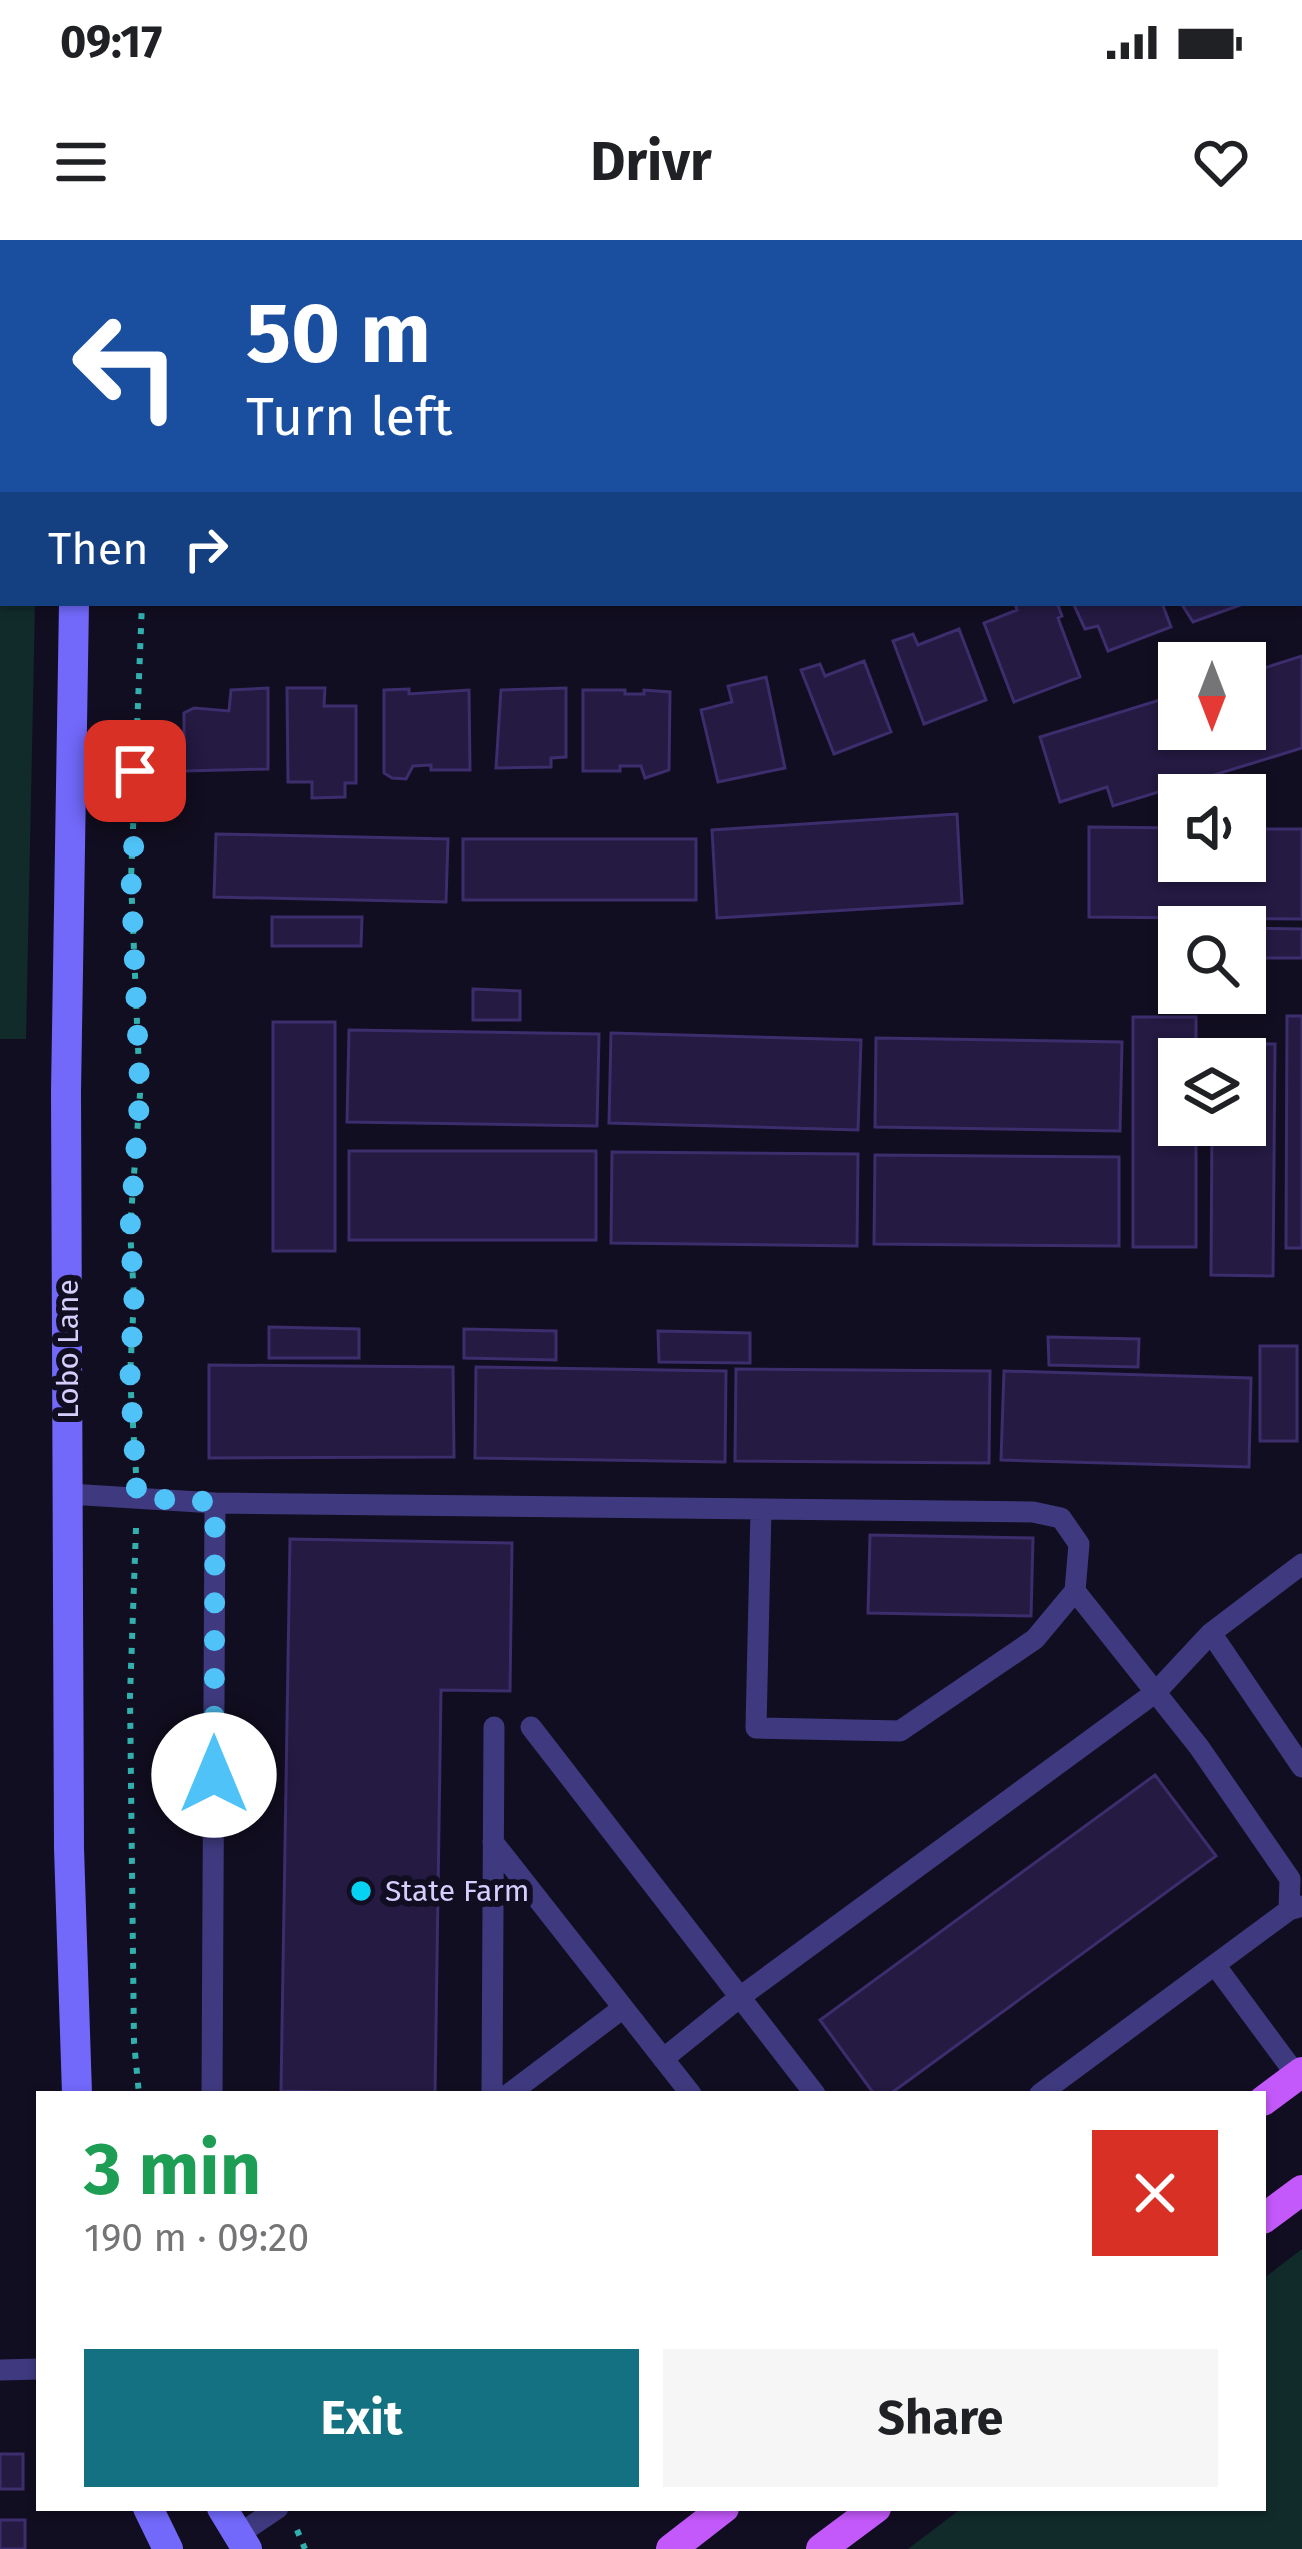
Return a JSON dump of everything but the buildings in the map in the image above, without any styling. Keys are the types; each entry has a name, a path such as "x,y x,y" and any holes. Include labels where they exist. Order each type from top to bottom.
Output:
{"main road":[{"path":"1266,2099 1300,2076"},
{"path":"1266,2217 1302,2190"},
{"path":"670,2549 720,2511"},
{"path":"820,2549 871,2511"}],"street":[{"name":"Lobo Lane","path":"74,606 67,1092 68,1848 77,2091"},
{"path":"149,2511 168,2549"}],"lane":[{"path":"68,1494 215,1502 1033,1512 1061,1518 1079,1544 1075,1591 1035,1640 900,1731 756,1728 761,1510"},
{"path":"212,2091 215,1502"},
{"path":"663,2059 740,1997 1156,1692 1211,1633 1302,1564"},
{"path":"1044,2091 1296,1908 1290,1879 1156,1692 1075,1591"},
{"path":"1211,1633 1302,1767"},
{"path":"491,2091 494,1727"},
{"path":"531,1727 813,2091"},
{"path":"494,1842 689,2091"},
{"path":"1215,1965 1300,2076"},
{"path":"513,2091 623,2008"},
{"path":"0,2370 36,2369"},
{"path":"236,2531 273,2511"}],"path":[{"path":"139,2091 134,2042 130,1696 137,1498 130,1376 134,1297 130,1229 140,1094 131,879 142,606"}],"green space":[{"path":"0,606 35,606 26,1039 0,1039"},
{"path":"1302,2249 1302,2549 908,2549 958,2511 1266,2511 1266,2277"}],"place":[{"name":"State Farm","path":"361,1891"}],"route":[{"path":"135,771 131,879 140,1094 130,1229 134,1297 130,1376 137,1498 215,1502 214,1775"}]}
